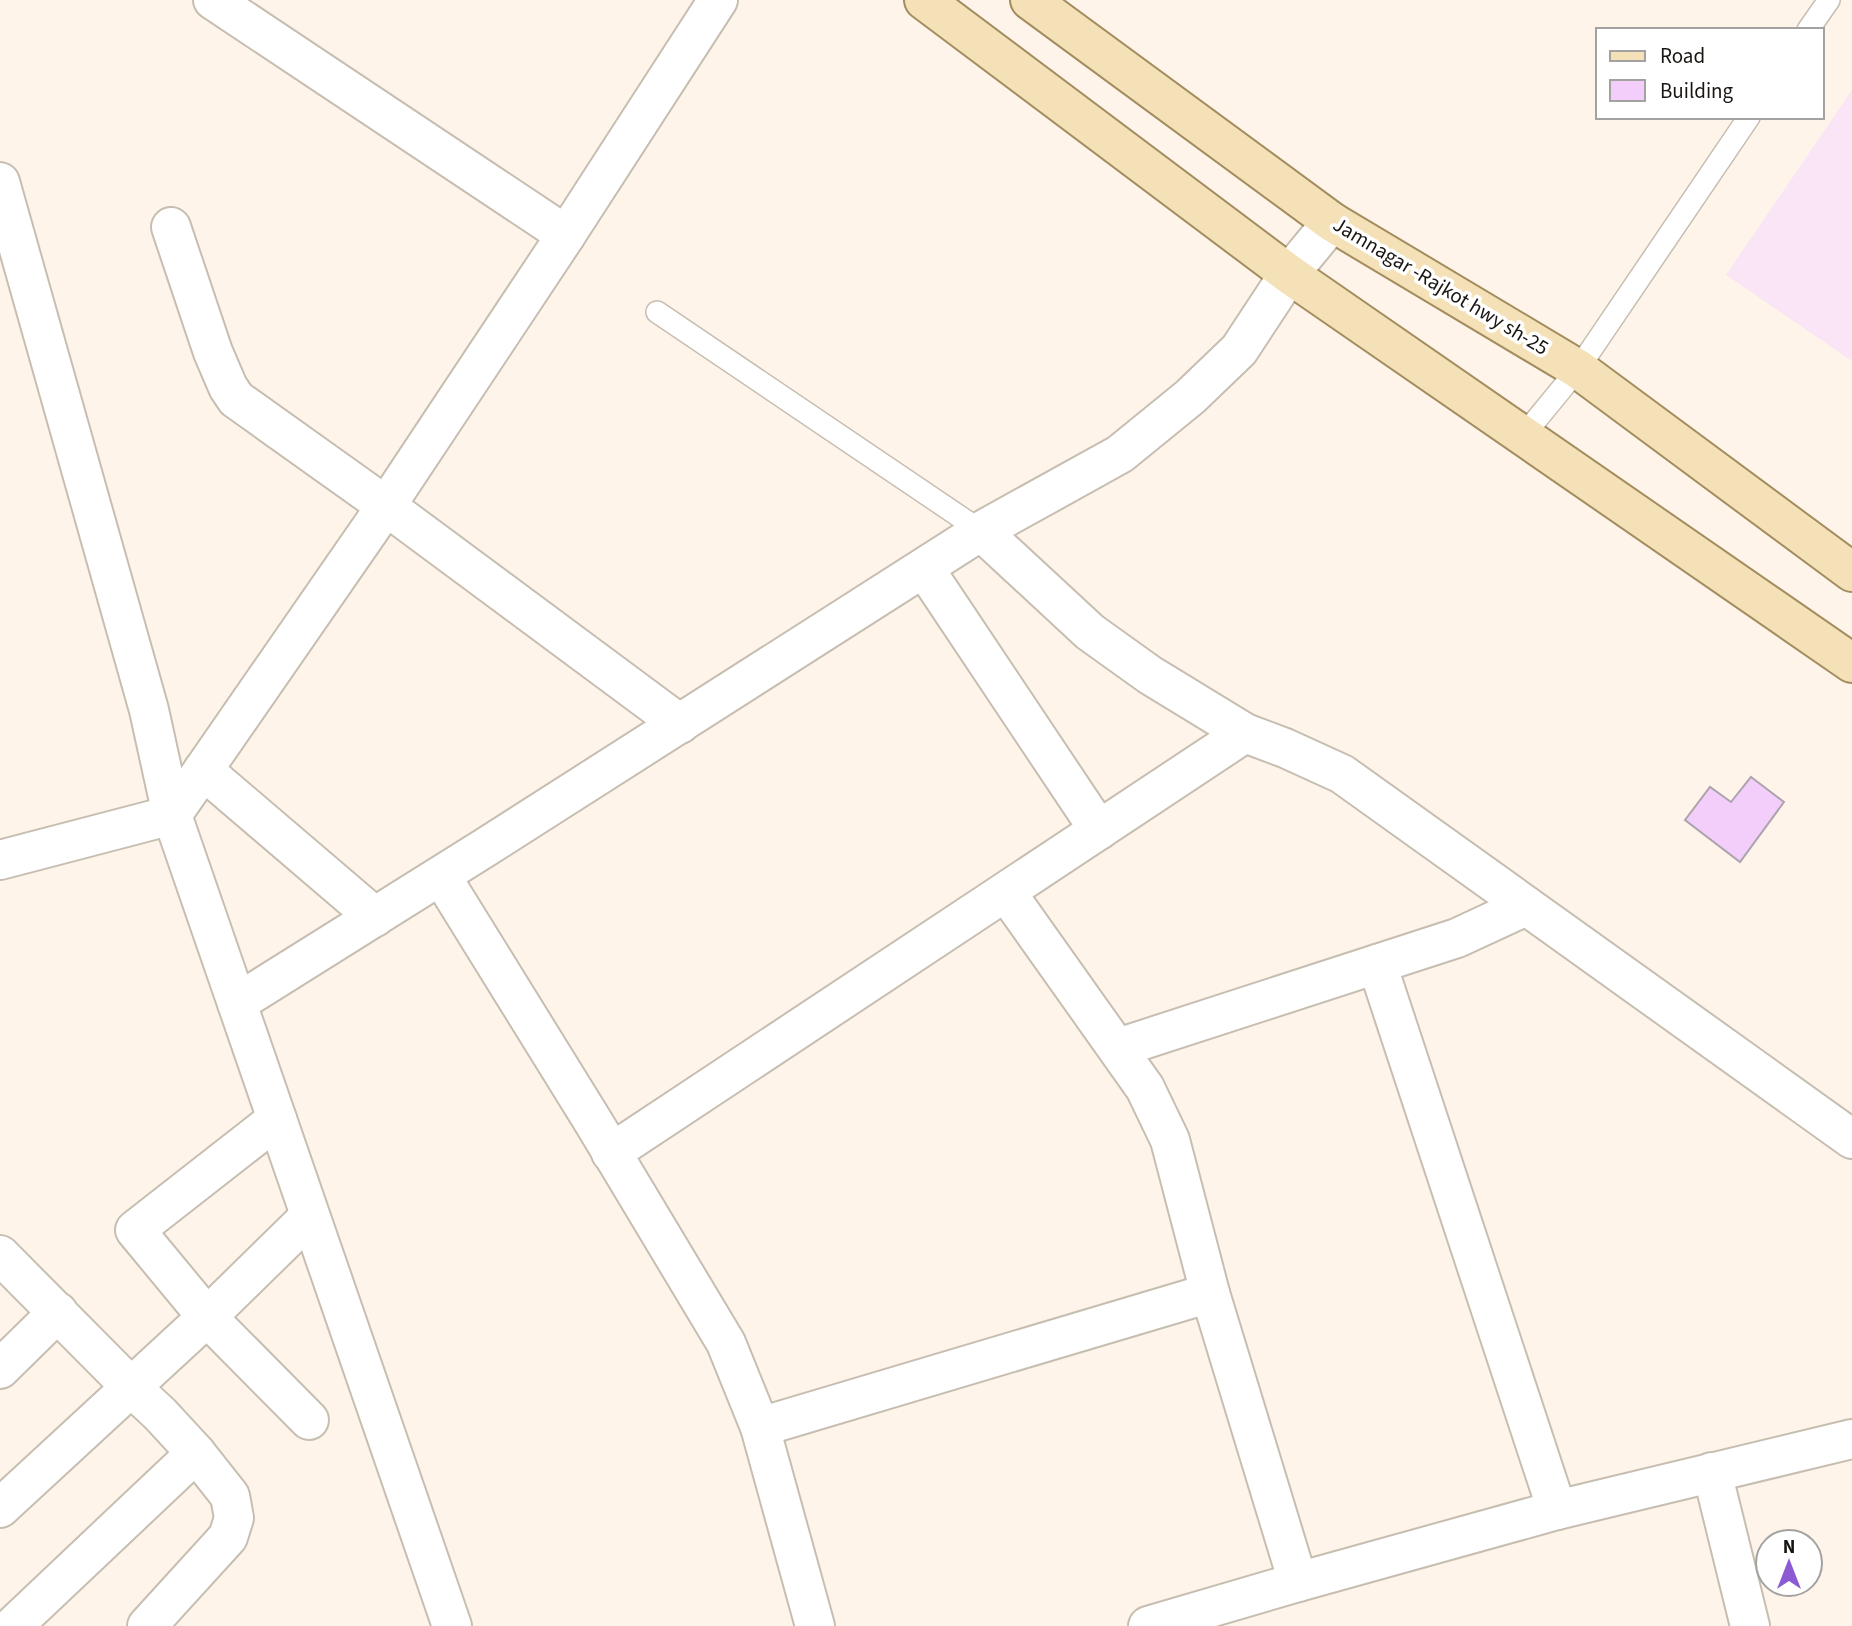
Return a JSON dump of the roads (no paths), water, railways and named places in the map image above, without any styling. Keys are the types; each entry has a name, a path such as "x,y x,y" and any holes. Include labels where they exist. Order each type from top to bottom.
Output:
{"main road":[{"path":"923,0 1289,274 1852,663"},
{"name":"Jamnagar -Rajkot hwy sh-25","path":"1030,0 1332,222 1578,369 1852,572"}],"street":[{"path":"213,0 566,235"},
{"path":"0,860 172,815 386,506 718,0"},
{"path":"0,182 149,710 172,815 452,1626"},
{"path":"237,1003 981,531 1120,454 1190,397 1240,350 1289,274 1332,222"},
{"path":"171,227 213,352 228,387 236,398 680,724"},
{"path":"981,531 1090,632 1150,675 1245,733 1342,774 1852,1139"},
{"path":"924,568 1099,830"},
{"path":"611,1153 1245,733"},
{"path":"203,770 375,917"},
{"path":"440,876 726,1343 760,1427 815,1626"},
{"path":"1006,892 1145,1088 1170,1140 1210,1293 1298,1581"},
{"path":"1118,1048 1457,938 1525,906"},
{"path":"1377,964 1557,1510"},
{"path":"277,1119 135,1230 207,1317 309,1420"},
{"path":"0,1508 207,1317 310,1216"},
{"path":"0,1255 160,1414 230,1496 233,1518 228,1536 147,1626"},
{"path":"760,1427 1210,1293"},
{"path":"0,1369 58,1312"},
{"path":"1148,1626 1298,1581 1557,1510 1852,1439"},
{"path":"13,1626 196,1453"},
{"path":"1712,1472 1750,1626"}],"lane":[{"path":"1809,28 1829,0"},
{"path":"1523,436 1578,369 1748,119"},
{"path":"657,312 981,531"}]}
